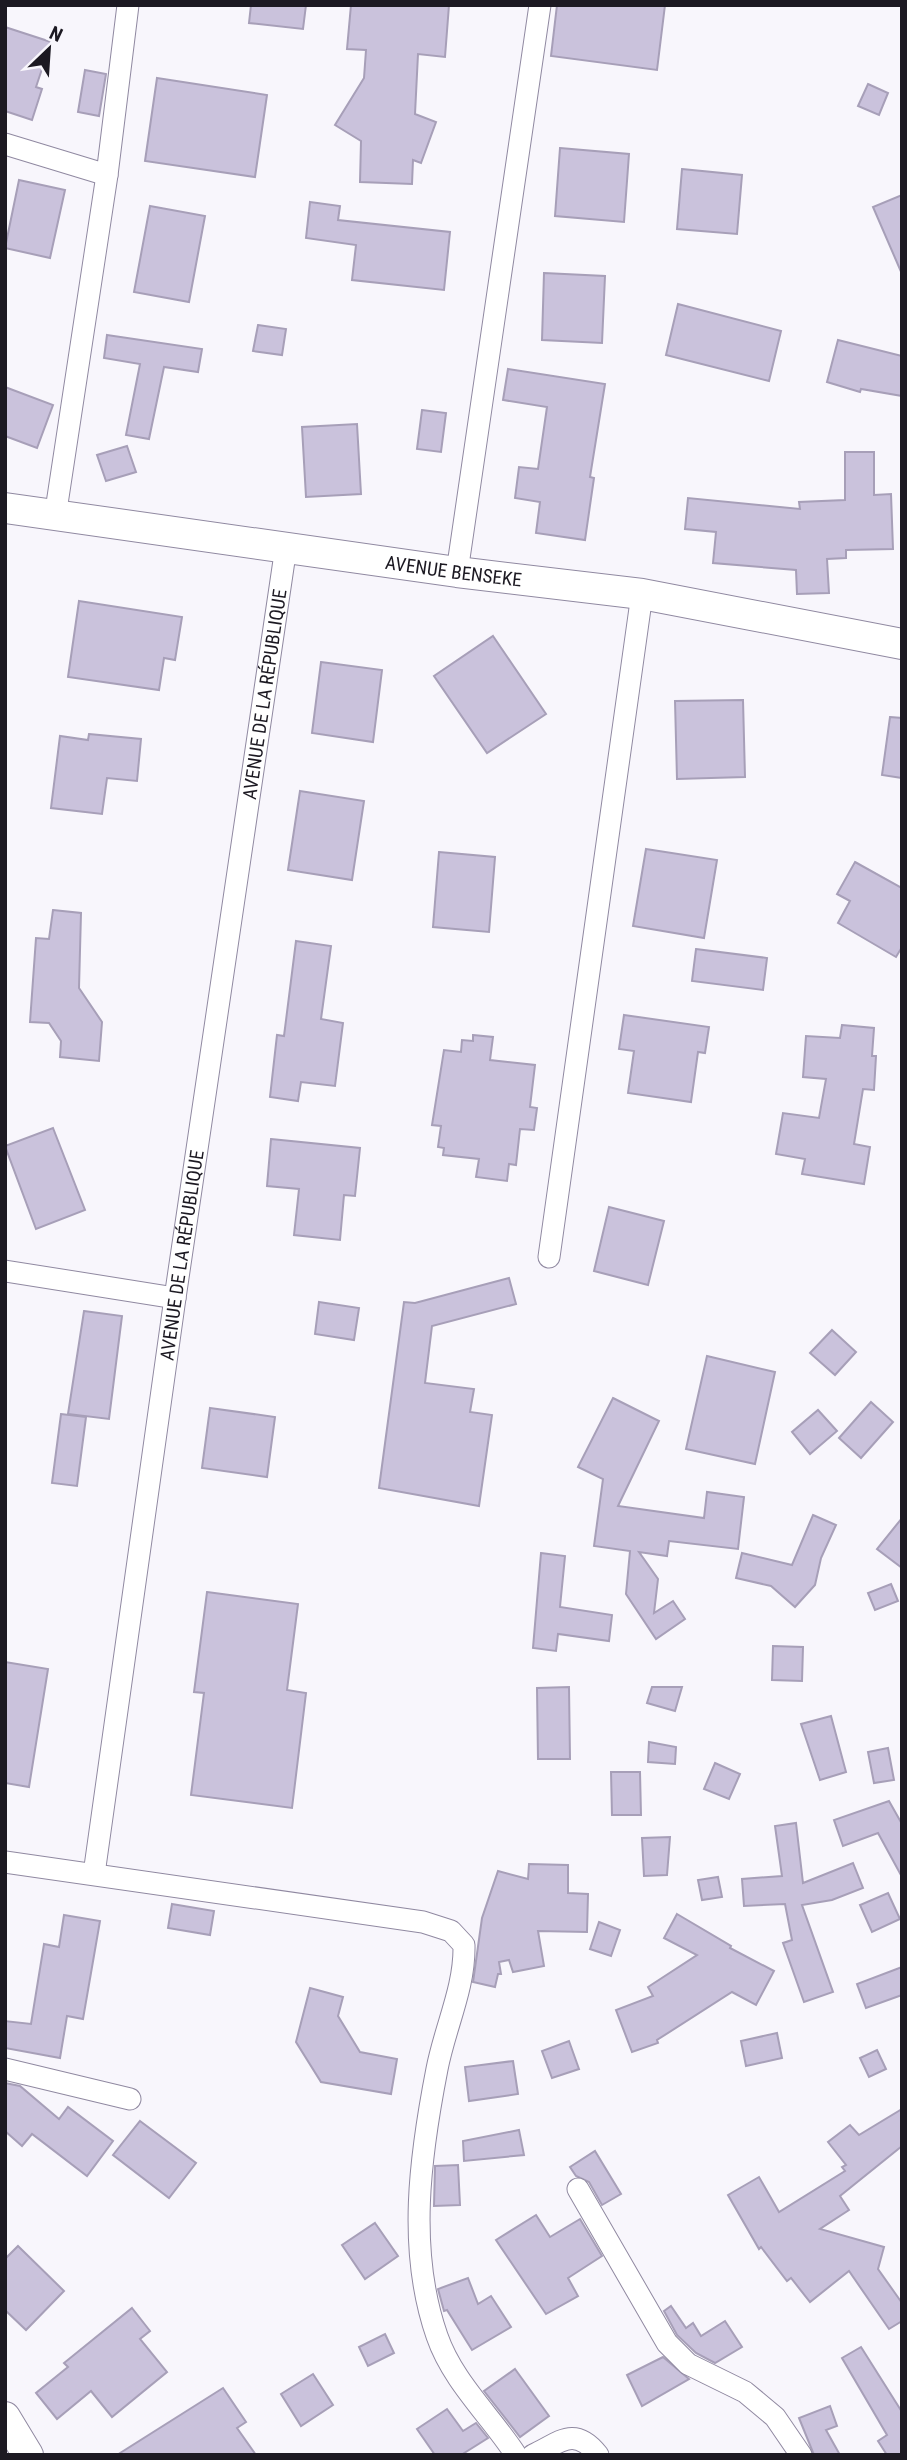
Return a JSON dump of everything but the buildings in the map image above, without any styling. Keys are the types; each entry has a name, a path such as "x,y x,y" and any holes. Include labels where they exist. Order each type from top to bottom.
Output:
{"street":[{"path":"55,517 107,175 128,5"},
{"path":"457,572 540,5"},
{"path":"5,144 107,175"},
{"name":"AVENUE BENSEKE","path":"5,508 457,572 642,594 902,644"},
{"name":"AVENUE DE LA RÉPUBLIQUE","path":"94,1874 175,1298 286,547"},
{"path":"549,1257 642,594"},
{"path":"5,1270 175,1298"},
{"path":"5,1862 423,1922 451,1931 464,1945 465,1968 438,2060 422,2144 421,2266 437,2337 477,2406 516,2455"},
{"path":"5,2069 130,2099"},
{"path":"578,2189 667,2343 688,2364 745,2392 775,2417 801,2455"},
{"path":"5,2417 28,2455"},
{"path":"533,2455 557,2440 568,2438 579,2440 598,2455"}]}
